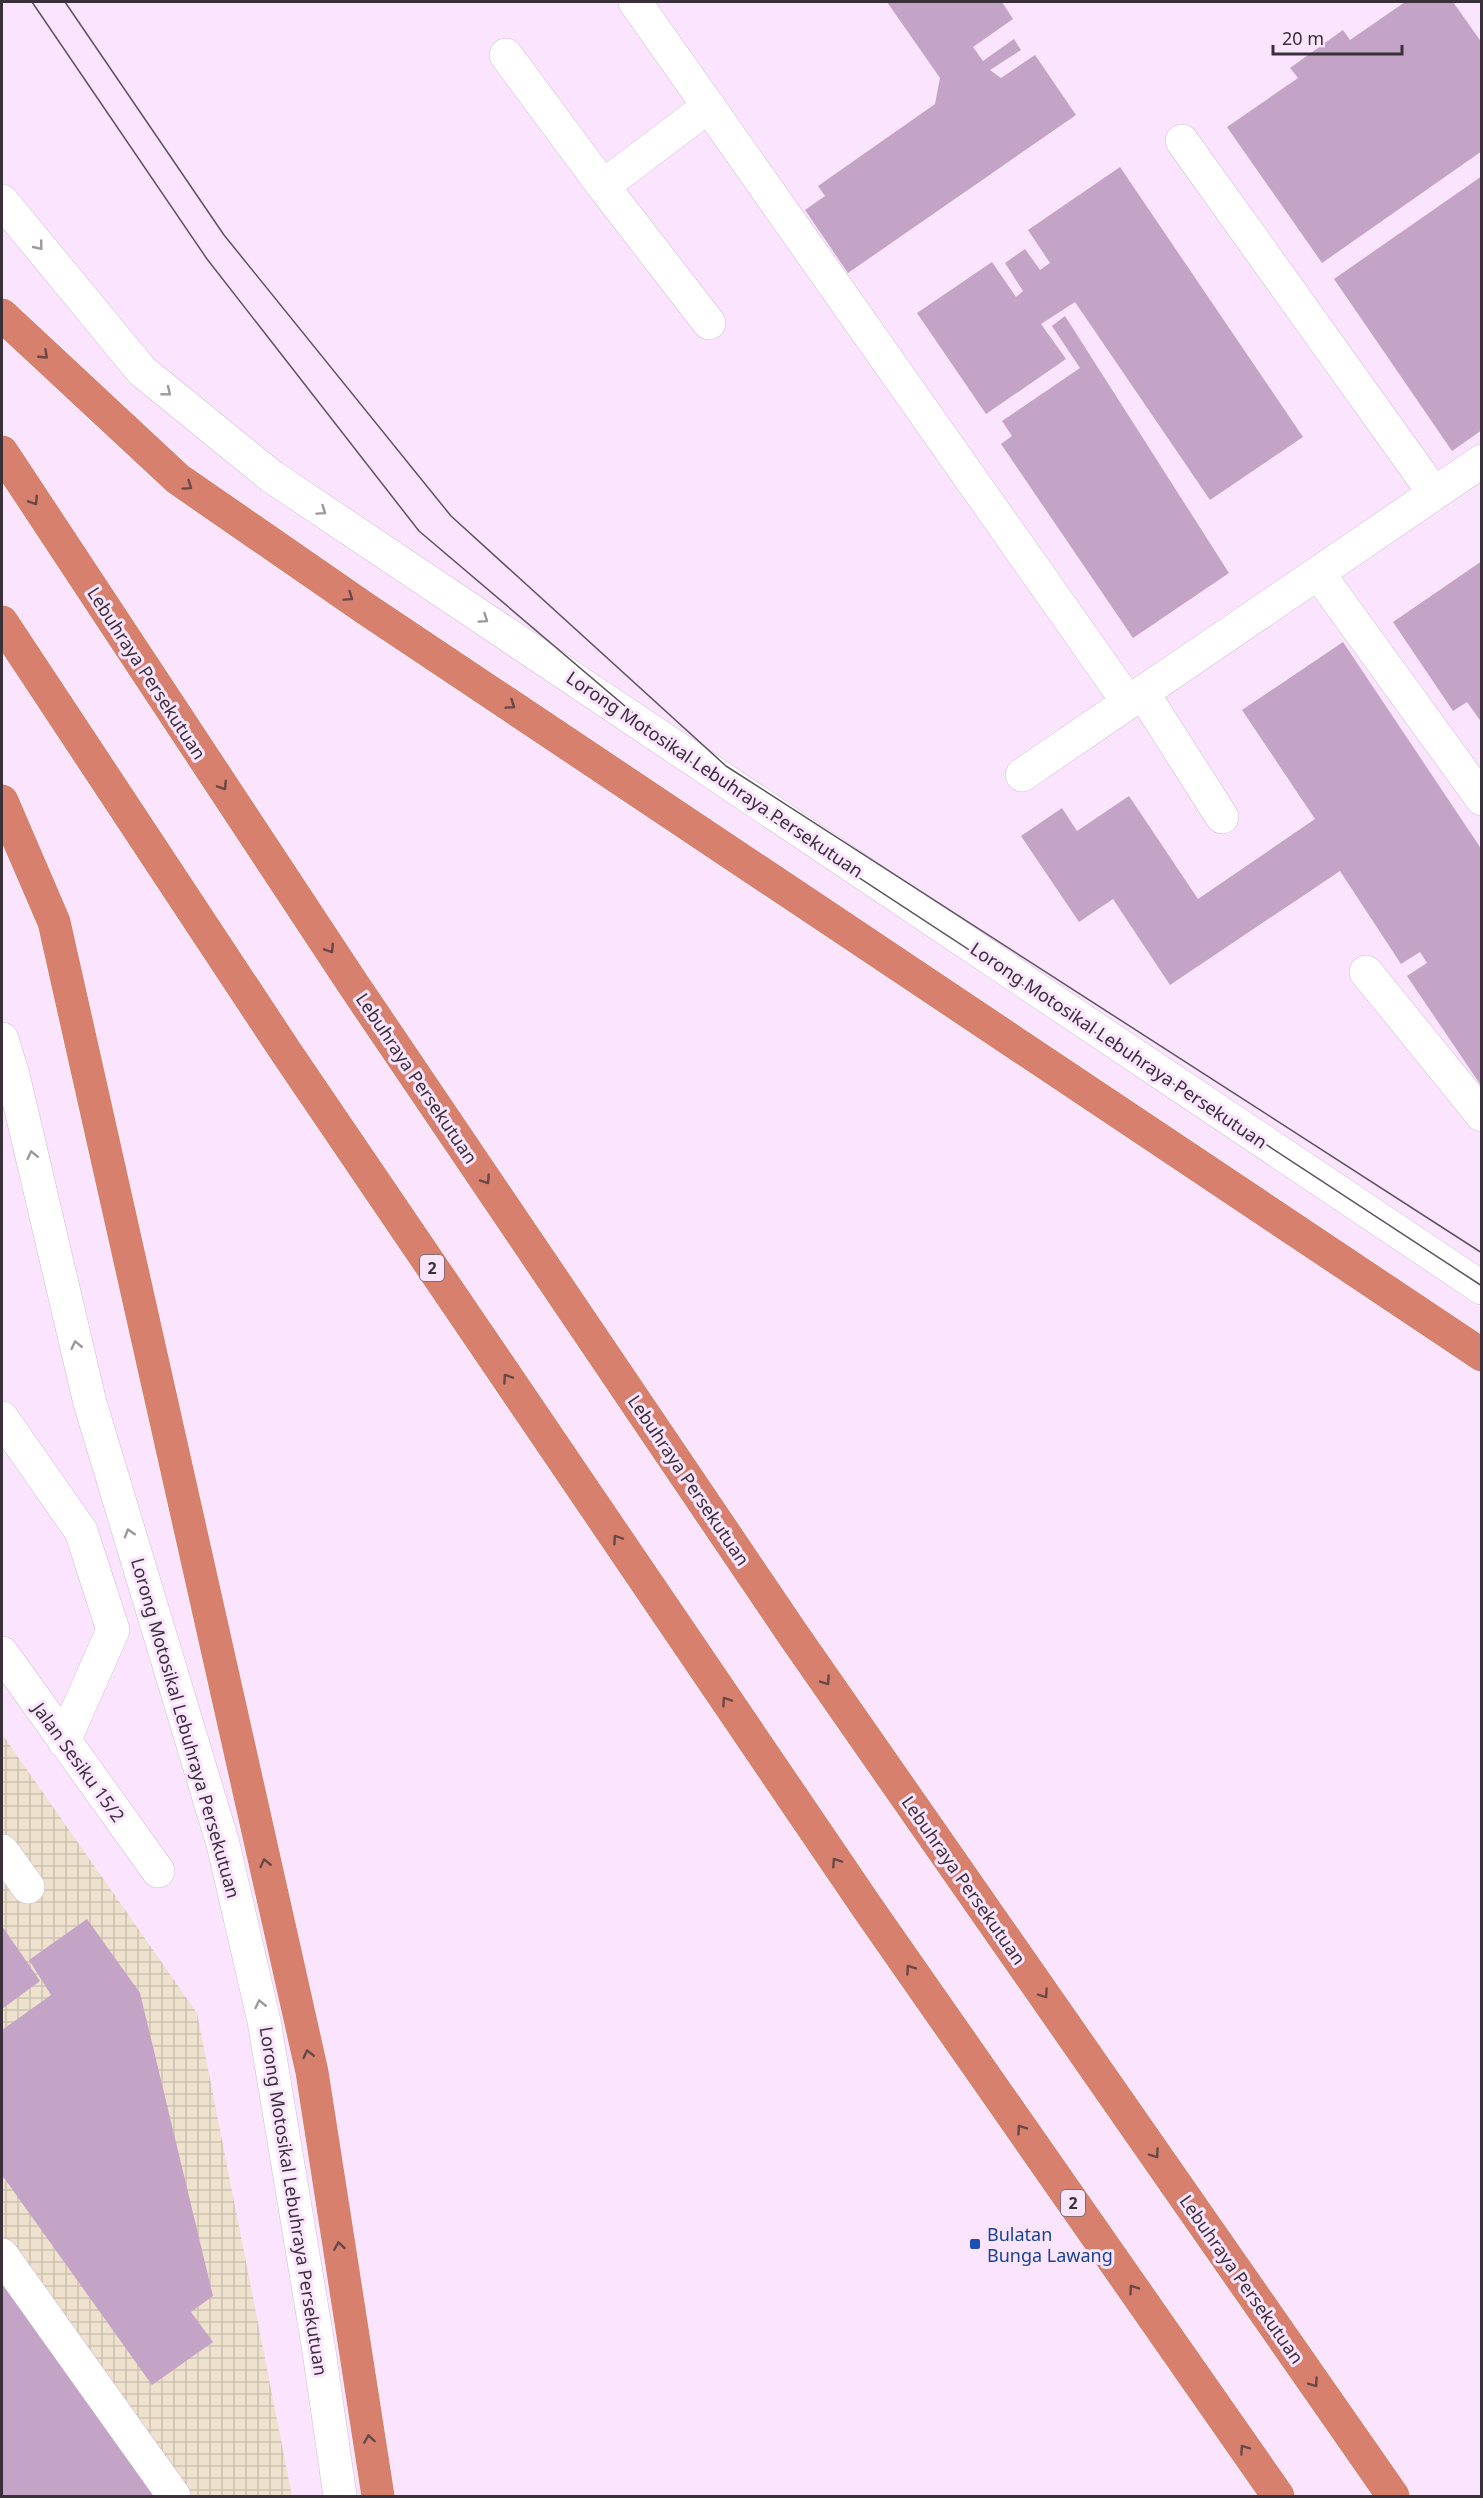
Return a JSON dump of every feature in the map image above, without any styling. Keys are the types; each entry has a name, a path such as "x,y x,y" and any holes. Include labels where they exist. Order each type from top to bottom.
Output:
{"highway":[{"path":"2,315 178,479 366,609 1482,1355"},
{"name":"Lebuhraya Persekutuan","path":"2,452 347,974 792,1633 1389,2491"},
{"name":"2","path":"2,622 286,1052 869,1910 1278,2496"},
{"path":"2,801 54,922 309,2061 378,2496"}],"street":[{"path":"635,2 1222,817"},
{"path":"506,55 709,323"},
{"path":"603,186 709,106"},
{"path":"1182,141 1434,493"},
{"name":"Lorong Motosikal Lebuhraya Persekutuan","path":"2,201 142,371 271,476 1482,1288"},
{"path":"1022,775 1482,461"},
{"path":"1318,573 1482,799"},
{"path":"1366,972 1482,1114"},
{"name":"Lorong Motosikal Lebuhraya Persekutuan","path":"2,1039 13,1075 90,1403 226,1856 264,2021 319,2351 340,2496"},
{"path":"2,1418 81,1531 113,1630 63,1742"},
{"name":"Jalan Sesiku 15/2","path":"2,1653 63,1742 158,1871"},
{"path":"2,1851 28,1887"},
{"path":"2,2255 174,2496"}],"shaded area":[{"path":"2,1734 197,2013 292,2496 2,2496"}],"building":[{"path":"887,2 1002,2 1013,19 973,47 983,61 1014,39 1021,50 990,70 1001,78 1035,55 1076,115 848,273 805,210 825,196 818,186 935,104 940,78"},
{"path":"1405,2 1453,2 1482,43 1482,151 1322,263 1227,127 1298,78 1290,68 1343,30 1350,40"},
{"path":"1120,167 1303,437 1210,500 1075,302 1041,324 1066,359 986,414 917,313 992,262 1016,297 1023,291 1005,263 1025,249 1040,270 1050,263 1028,230"},
{"path":"1482,176 1482,430 1452,451 1334,279"},
{"path":"1065,316 1229,573 1133,638 1001,444 1012,436 1002,421 1080,368 1052,326"},
{"path":"1482,561 1482,723 1467,702 1453,711 1393,622"},
{"path":"1343,642 1482,850 1482,1087 1407,976 1427,963 1420,952 1401,964 1340,871 1170,985 1113,899 1079,922 1021,836 1062,808 1077,831 1129,796 1198,899 1315,819 1242,710"},
{"path":"87,1919 140,1993 213,2296 191,2312 213,2342 152,2385 2,2175 2,2030 51,1995 29,1960"},
{"path":"2,1926 40,1981 2,2009"},
{"path":"2,2264 166,2496 2,2496"}],"tram line":[{"path":"32,2 207,259 419,531 719,786 1482,1286"},
{"path":"65,2 224,235 451,516 726,766 1482,1253"}],"place":[{"name":"Bulatan Bunga Lawang","path":"975,2244"}]}
